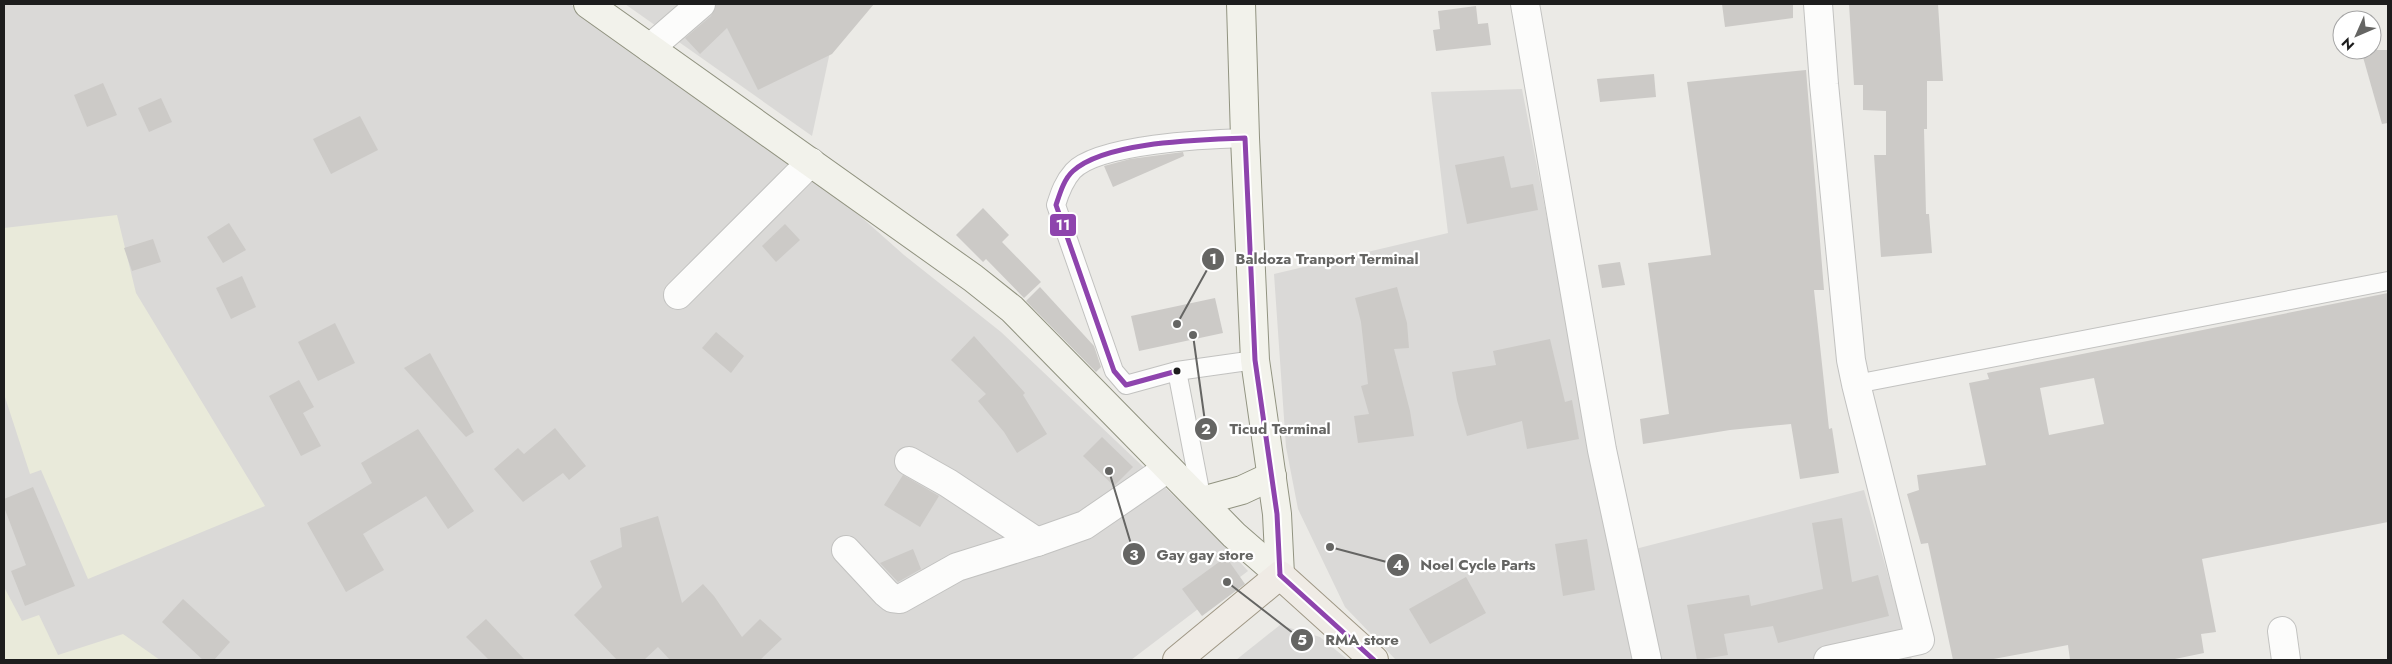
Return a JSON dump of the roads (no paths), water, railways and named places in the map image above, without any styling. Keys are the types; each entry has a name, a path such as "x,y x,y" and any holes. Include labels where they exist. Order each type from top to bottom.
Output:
{"main road":[{"path":"1177,660 1280,576 1374,660"}],"street":[{"path":"588,4 965,272 1012,309 1234,535 1280,576"},
{"path":"650,48 701,4"},
{"path":"1242,4 1245,138 1255,360 1277,514 1280,576"},
{"path":"1525,4 1602,450 1647,660"},
{"path":"1818,4 1825,94 1856,384 1923,650 1828,660"},
{"path":"678,295 811,162"},
{"path":"909,461 948,483 1037,542"},
{"path":"846,550 886,593 892,598 900,599 957,567 1085,525 1168,468"},
{"path":"1202,501 1242,490 1272,476"},
{"path":"2282,631 2286,660"}],"lane":[{"path":"1245,138 1209,139 1114,152 1088,160 1074,170 1061,188 1056,205 1114,371 1126,384 1176,371 1255,360"},
{"path":"1856,384 2388,281"},
{"path":"1176,371 1202,501"}],"place":[{"name":"Baldoza Tranport Terminal","path":"1177,324"},
{"name":"Ticud Terminal","path":"1193,335"},
{"name":"Gay gay store","path":"1109,471"},
{"name":"Noel Cycle Parts","path":"1330,547"},
{"name":"RMA store","path":"1227,582"}]}
